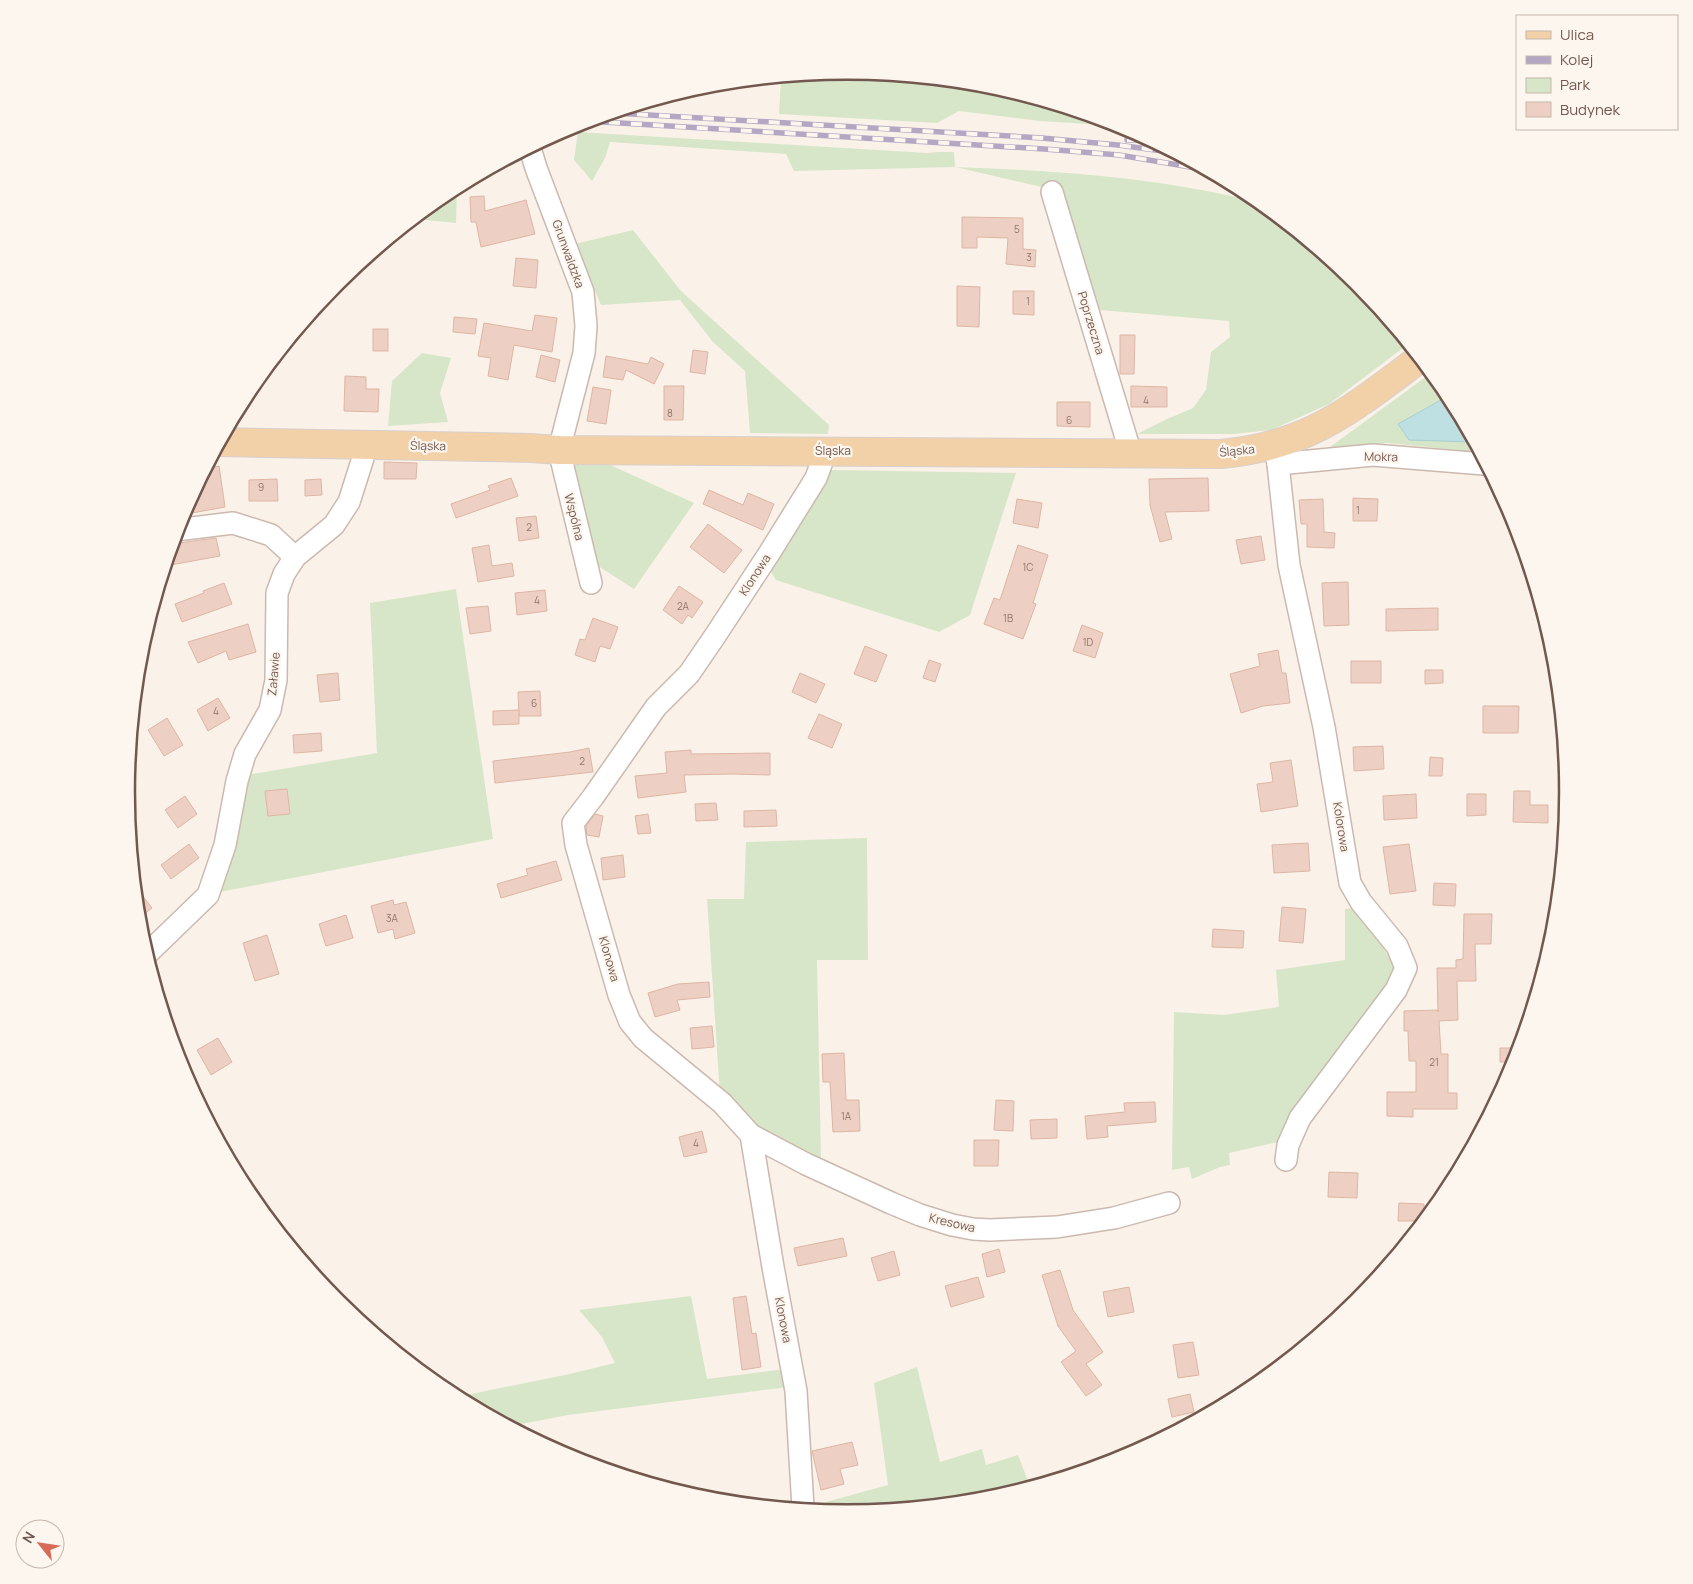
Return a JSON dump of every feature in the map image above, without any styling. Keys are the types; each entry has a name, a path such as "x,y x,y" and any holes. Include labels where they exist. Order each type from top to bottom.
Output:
{"main road":[{"name":"Śląska","path":"227,442 559,450 1131,454 1221,454 1247,452 1276,455 1354,407 1414,363"}],"street":[{"name":"Grunwaldzka","path":"532,153 583,292 586,326 584,353 559,450"},
{"name":"Poprzeczna","path":"1052,192 1131,454"},
{"name":"Załawie","path":"152,949 208,895 225,845 237,780 245,754 270,710 276,680 277,593 284,574 294,557 334,525 349,502 363,458 363,444"},
{"name":"Wspólna","path":"559,450 560,462 591,582"},
{"name":"Klonowa","path":"803,1500 796,1391 751,1135 722,1103 643,1038 630,1022 619,995 576,845 572,823 593,797 656,707 689,674 715,636 816,478 826,451"},
{"name":"Mokra","path":"1276,455 1373,455 1478,463"},
{"name":"Kolorowa","path":"1276,455 1288,565 1324,727 1350,883 1361,902 1397,946 1406,968 1396,990 1300,1118 1288,1145 1286,1160"},
{"path":"186,529 232,523 271,535 294,557"},
{"name":"Kresowa","path":"751,1135 806,1164 898,1206 952,1225 974,1229 1057,1227 1114,1218 1168,1203"}],"green space":[{"path":"846,80 939,86 985,94 1031,104 1092,124 1040,121 959,111 937,123 779,114 781,84"},
{"path":"579,132 927,153 954,152 955,167 794,171 786,154 610,142 605,158 592,181 574,160"},
{"path":"955,167 1070,173 1147,181 1239,198 1280,227 1316,257 1350,289 1402,348 1329,404 1271,430 1233,434 1137,434 1193,408 1206,390 1211,352 1230,337 1229,321 1100,310 1063,192"},
{"path":"457,196 456,223 423,220"},
{"path":"633,230 681,291 829,425 828,434 750,433 745,371 713,342 680,300 601,305 575,244"},
{"path":"422,353 451,358 440,393 448,422 388,426 392,381"},
{"path":"1425,377 1439,396 1471,451 1387,443 1326,450"},
{"path":"608,464 694,503 634,589 578,553 552,465"},
{"path":"831,470 1016,473 970,615 939,632 776,580 768,567"},
{"path":"456,589 493,839 220,892 247,775 377,753 370,603"},
{"path":"867,838 868,960 817,960 821,1158 758,1133 720,1095 707,899 744,899 746,842"},
{"path":"1359,908 1396,969 1385,993 1309,1092 1278,1142 1229,1153 1230,1165 1220,1167 1192,1179 1189,1167 1172,1170 1174,1012 1224,1015 1279,1007 1276,970 1345,960 1345,909"},
{"path":"691,1296 707,1379 785,1369 788,1387 568,1415 519,1424 468,1395 615,1363 602,1337 579,1310"},
{"path":"917,1367 940,1462 982,1449 986,1465 1018,1455 1028,1481 939,1498 893,1502 822,1503 888,1485 874,1383"}],"water":[{"path":"1441,400 1466,442 1409,440 1398,424"}],"building":[{"path":"484,196 485,211 526,200 535,234 481,247 476,222 471,222 470,197"},
{"path":"962,217 1023,218 1023,249 1036,250 1035,267 1006,264 1008,238 977,237 977,248 962,248"},
{"path":"516,258 538,260 536,288 513,286"},
{"path":"957,286 980,287 979,327 957,326"},
{"path":"1013,291 1034,291 1034,315 1013,314"},
{"path":"535,315 557,318 552,352 514,345 508,380 488,376 491,358 478,356 484,323 532,331"},
{"path":"454,317 477,319 475,334 453,332"},
{"path":"373,329 388,329 388,351 373,351"},
{"path":"1120,335 1135,335 1134,374 1120,374"},
{"path":"693,350 708,352 705,374 690,372"},
{"path":"541,355 560,360 555,382 536,377"},
{"path":"606,356 648,364 651,357 664,364 654,384 626,370 623,380 603,377"},
{"path":"345,376 366,377 366,389 379,389 378,412 344,411"},
{"path":"664,386 684,386 683,420 664,420"},
{"path":"1131,386 1167,387 1167,407 1131,407"},
{"path":"593,387 611,390 606,424 587,421"},
{"path":"1057,402 1090,402 1090,427 1057,426"},
{"path":"384,462 417,463 416,479 384,479"},
{"path":"219,466 225,507 192,513 208,477 213,467"},
{"path":"511,478 518,496 456,518 451,504 490,490 488,486"},
{"path":"1208,478 1209,511 1165,512 1172,539 1160,542 1150,505 1149,479"},
{"path":"277,479 278,501 249,501 249,480"},
{"path":"321,479 322,495 305,496 305,480"},
{"path":"709,490 743,505 748,493 774,504 763,530 703,504"},
{"path":"1353,498 1378,499 1377,521 1353,521"},
{"path":"1017,499 1042,503 1038,528 1013,523"},
{"path":"1323,499 1324,532 1335,533 1334,548 1307,547 1307,524 1301,524 1299,500"},
{"path":"536,516 539,538 519,541 516,518"},
{"path":"708,524 742,550 724,573 690,547"},
{"path":"1261,536 1265,560 1241,564 1236,540"},
{"path":"216,538 220,556 171,565 180,543"},
{"path":"489,545 492,566 512,563 514,576 478,582 472,548"},
{"path":"1018,545 1048,555 1033,603 1036,604 1023,639 984,624 994,598 1000,600"},
{"path":"1348,582 1349,625 1324,626 1322,583"},
{"path":"224,583 232,604 182,622 175,604"},
{"path":"679,586 703,602 692,618 688,615 682,624 663,610"},
{"path":"545,590 547,611 517,615 515,593"},
{"path":"488,606 491,631 470,634 466,608"},
{"path":"1438,608 1438,630 1386,631 1386,609"},
{"path":"593,618 618,627 610,649 600,646 595,662 575,655 580,639 585,640"},
{"path":"248,624 256,652 229,660 226,651 198,663 188,642"},
{"path":"1082,625 1103,633 1095,658 1073,651"},
{"path":"865,646 887,655 876,682 854,674"},
{"path":"1278,650 1282,673 1286,673 1290,703 1263,706 1241,713 1230,674 1260,666 1258,654"},
{"path":"929,660 941,664 935,682 923,678"},
{"path":"1351,661 1381,661 1381,683 1351,683"},
{"path":"1425,670 1443,670 1443,683 1425,684"},
{"path":"338,673 340,700 320,702 317,675"},
{"path":"800,673 825,684 816,703 792,692"},
{"path":"540,691 541,716 519,716 518,692"},
{"path":"218,698 230,718 208,731 197,710"},
{"path":"1483,706 1519,706 1518,733 1483,733"},
{"path":"519,710 519,724 493,725 493,711"},
{"path":"819,714 842,724 832,748 808,738"},
{"path":"167,718 183,745 164,756 148,730"},
{"path":"321,733 322,751 294,753 293,735"},
{"path":"1383,746 1384,769 1354,771 1353,747"},
{"path":"589,748 593,772 495,783 493,761"},
{"path":"691,750 691,754 770,753 770,775 684,775 686,792 638,798 635,776 667,773 665,752"},
{"path":"1430,757 1443,758 1442,776 1429,776"},
{"path":"1291,760 1298,806 1261,812 1257,784 1273,782 1270,763"},
{"path":"287,789 290,814 268,816 265,791"},
{"path":"1514,791 1530,791 1530,805 1548,805 1548,823 1513,822"},
{"path":"1416,794 1417,818 1384,820 1383,796"},
{"path":"1467,794 1486,794 1486,815 1467,816"},
{"path":"185,796 197,814 178,828 165,810"},
{"path":"716,803 718,820 696,821 695,804"},
{"path":"776,810 777,826 744,827 744,811"},
{"path":"595,814 603,816 599,837 587,835 586,826"},
{"path":"648,814 651,833 638,834 635,816"},
{"path":"1308,843 1310,871 1274,873 1272,845"},
{"path":"189,844 199,858 171,879 161,865"},
{"path":"1409,844 1416,891 1390,894 1383,847"},
{"path":"623,855 625,877 603,880 601,858"},
{"path":"556,861 562,880 501,898 497,884 528,875 526,869"},
{"path":"1434,883 1456,884 1455,906 1433,905"},
{"path":"143,896 152,908 145,913"},
{"path":"393,900 394,905 406,902 415,933 395,939 393,929 378,933 371,906"},
{"path":"1282,907 1306,909 1303,943 1279,941"},
{"path":"1464,914 1492,914 1491,944 1475,944 1476,981 1457,981 1458,1020 1439,1021 1441,1054 1448,1054 1448,1093 1457,1093 1457,1109 1413,1109 1413,1117 1387,1116 1387,1092 1416,1092 1416,1061 1409,1061 1408,1031 1404,1031 1404,1011 1438,1010 1437,968 1456,968 1456,960 1463,959"},
{"path":"346,915 353,938 326,946 319,924"},
{"path":"1213,929 1244,931 1243,948 1212,947"},
{"path":"267,935 279,974 255,981 243,943"},
{"path":"709,982 710,997 677,1000 680,1010 655,1017 648,993 678,984"},
{"path":"712,1026 714,1047 692,1049 690,1028"},
{"path":"218,1038 232,1062 211,1075 197,1050"},
{"path":"1500,1048 1510,1048 1505,1062 1500,1062"},
{"path":"844,1053 846,1100 859,1100 860,1131 833,1132 830,1082 823,1082 822,1054"},
{"path":"996,1100 1014,1101 1013,1131 994,1130"},
{"path":"1155,1102 1156,1122 1107,1126 1108,1137 1087,1139 1085,1116 1125,1112 1124,1103"},
{"path":"1057,1119 1057,1138 1031,1139 1030,1120"},
{"path":"702,1131 707,1152 684,1157 679,1137"},
{"path":"974,1140 999,1140 998,1166 974,1166"},
{"path":"1329,1172 1358,1173 1357,1198 1328,1197"},
{"path":"1399,1203 1424,1204 1424,1208 1414,1221 1398,1221"},
{"path":"843,1238 847,1256 798,1266 794,1248"},
{"path":"999,1249 1005,1272 987,1277 982,1254"},
{"path":"894,1251 900,1275 878,1281 871,1258"},
{"path":"1060,1270 1073,1310 1103,1352 1086,1364 1102,1385 1086,1396 1061,1362 1076,1351 1058,1326 1042,1275"},
{"path":"978,1277 984,1297 951,1307 945,1286"},
{"path":"1129,1287 1134,1312 1108,1317 1103,1292"},
{"path":"746,1296 752,1334 756,1333 761,1367 742,1370 733,1298"},
{"path":"1193,1342 1199,1375 1178,1378 1173,1345"},
{"path":"1190,1394 1194,1412 1172,1417 1168,1399"},
{"path":"852,1442 858,1465 840,1469 844,1484 821,1490 812,1451"}],"railway":[{"path":"631,114 1042,138 1154,150"},
{"path":"606,122 1044,149 1119,155 1187,166"},
{"path":"1127,140 1132,140"}]}
